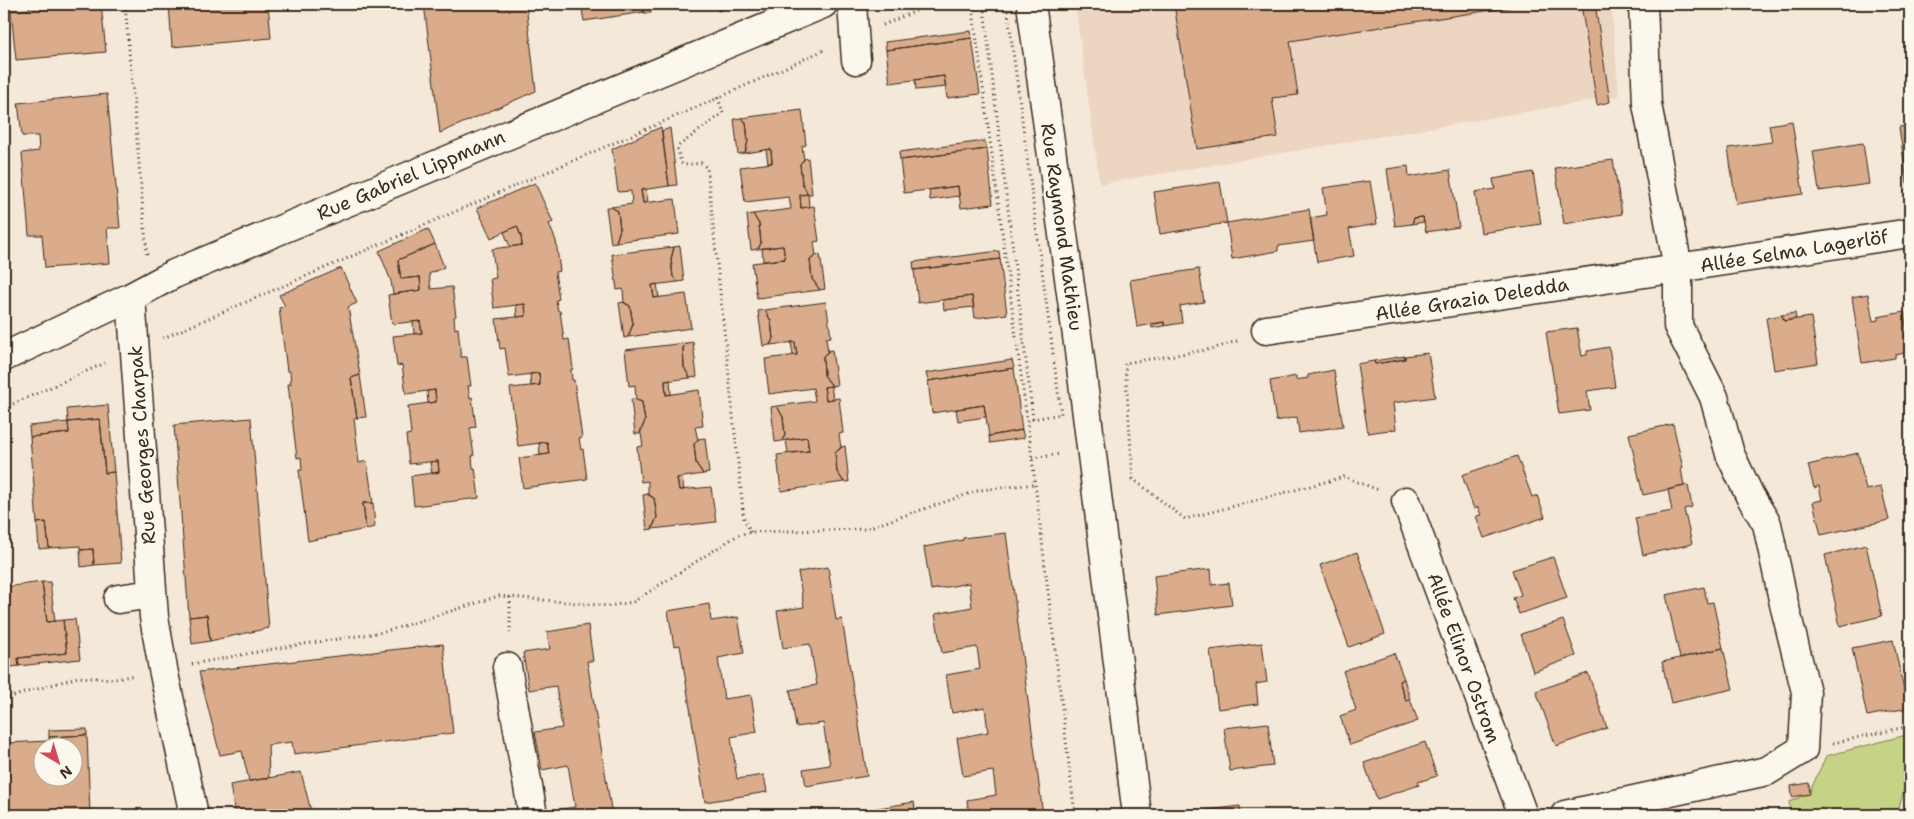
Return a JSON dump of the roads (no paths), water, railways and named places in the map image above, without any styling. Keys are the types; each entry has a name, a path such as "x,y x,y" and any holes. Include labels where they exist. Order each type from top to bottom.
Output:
{"street":[{"name":"Rue Gabriel Lippmann","path":"4,356 191,267 823,4"},
{"path":"852,4 855,48"},
{"name":"Rue Raymond Mathieu","path":"1031,4 1076,333 1136,815"},
{"path":"1565,815 1767,771 1803,749 1806,692 1784,604 1767,524 1750,496 1730,454 1714,397 1678,326 1678,268 1647,104 1644,4"},
{"name":"Allée Selma Lagerlöf","path":"1678,268 1910,233"},
{"name":"Allée Grazia Deledda","path":"1266,330 1678,268"},
{"name":"Rue Georges Charpak","path":"140,292 135,350 154,617 194,815"},
{"name":"Allée Elinor Ostrom","path":"1406,501 1523,815"},
{"path":"118,599 152,594"},
{"path":"507,667 533,815"}]}
